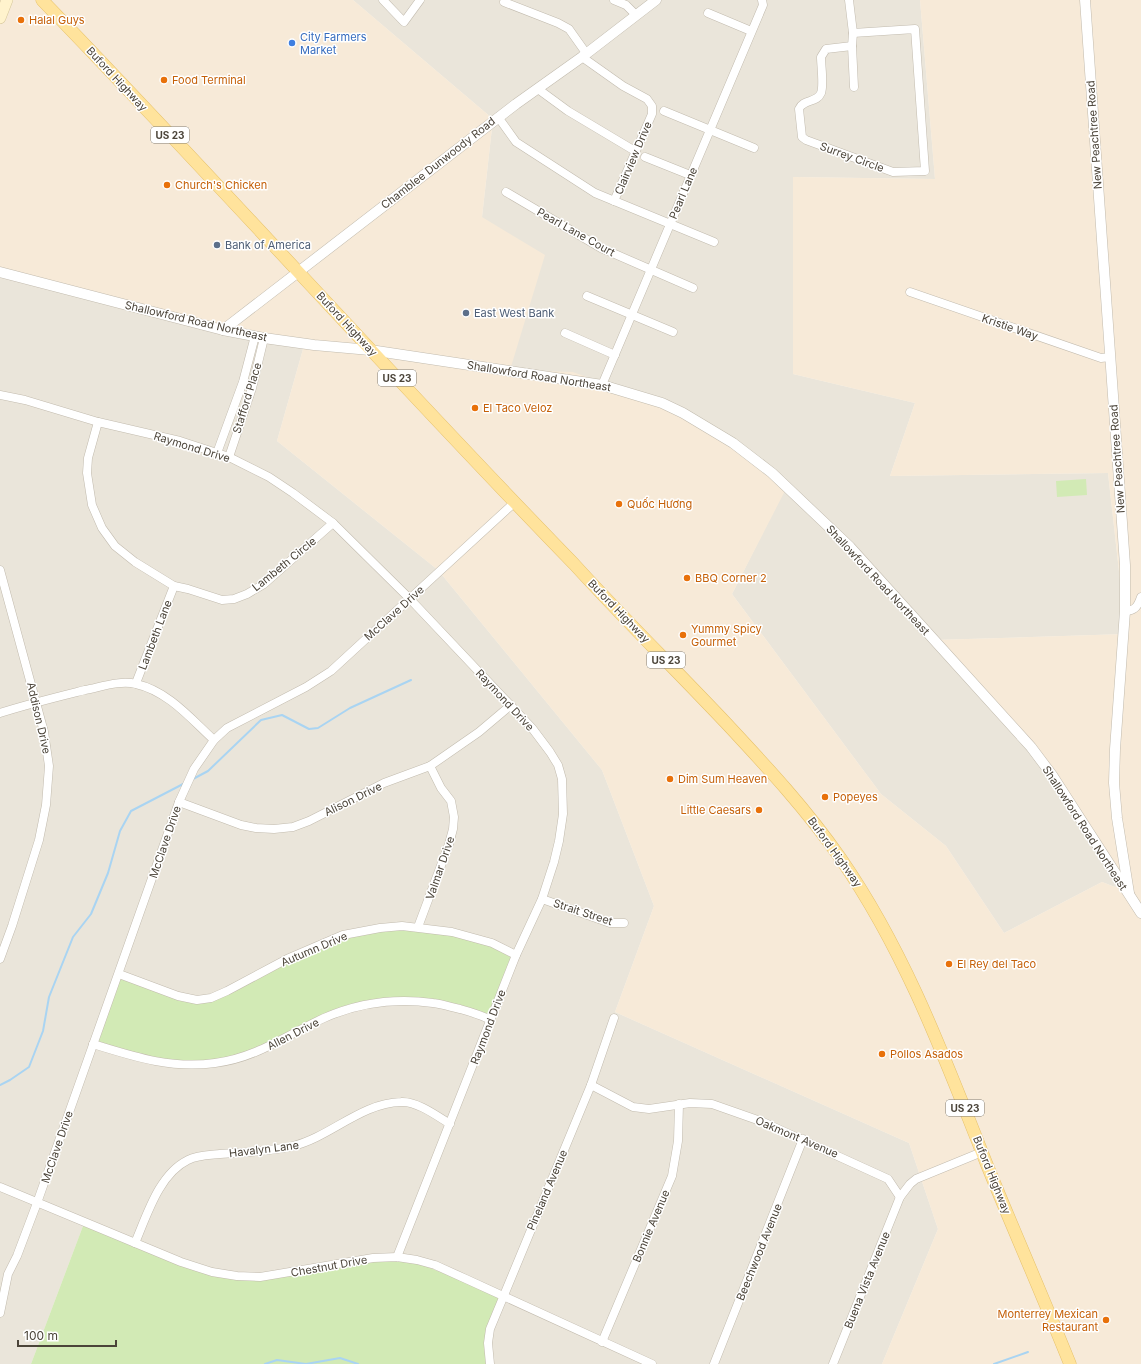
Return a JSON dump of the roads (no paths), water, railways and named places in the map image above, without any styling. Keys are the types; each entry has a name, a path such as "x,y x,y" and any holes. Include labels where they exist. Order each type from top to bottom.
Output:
{"main road":[{"path":"0,18 7,0"},
{"name":"Buford Highway","path":"42,0 298,271 370,350 764,763 794,797 825,837 863,891 902,963 943,1053 982,1152 1070,1364"}],"street":[{"path":"383,0 404,22 420,0"},
{"path":"614,0 626,5 636,15"},
{"name":"Chamblee Dunwoody Road","path":"223,330 498,117 629,22 656,0"},
{"name":"Pearl Lane","path":"602,385 763,5 762,0"},
{"path":"849,0 853,33 852,46 854,87"},
{"name":"New Peachtree Road","path":"1085,0 1124,554 1125,611 1114,782 1117,818 1130,896 1141,913"},
{"path":"503,1 558,23 569,29 584,55"},
{"path":"708,13 751,31"},
{"name":"Surrey Circle","path":"852,46 826,49 822,53 822,91 817,98 800,105 799,109 802,137 806,140 893,172 925,171 915,28 853,33"},
{"name":"Clairview Drive","path":"584,55 623,86 647,99 652,106 652,114 614,201"},
{"path":"538,89 568,111 635,151"},
{"path":"664,111 754,148"},
{"path":"498,117 516,142 595,193 714,242"},
{"path":"646,157 690,176"},
{"name":"Pearl Lane Court","path":"506,192 601,248 693,288"},
{"name":"Shallowford Road Northeast","path":"0,272 223,330 314,345 370,350 602,385 662,402 733,443 772,473 850,546 1031,747 1052,775 1130,896"},
{"name":"Kristie Way","path":"910,292 1101,358 1110,357"},
{"path":"587,296 673,332"},
{"path":"565,333 615,355"},
{"name":"Stafford Place","path":"217,453 260,337"},
{"name":"Stafford Place","path":"229,458 252,388 260,337"},
{"name":"Raymond Drive","path":"0,395 25,400 98,422 180,441 217,453 269,477 293,493 333,524 410,599 532,728 558,765 562,779 563,814 554,862 542,899 516,955 397,1257"},
{"name":"Lambeth Circle","path":"98,422 88,458 87,473 92,505 102,528 115,546 135,562 174,586 222,600 234,599 247,594 264,584 333,524"},
{"name":"McClave Drive","path":"0,1313 8,1274 17,1256 37,1203 180,802 194,769 214,740 227,728 306,687 330,671 515,502"},
{"name":"Addison Drive","path":"0,570 44,732 49,766 46,805 39,840 0,960"},
{"name":"Lambeth Lane","path":"136,684 174,586"},
{"path":"1125,611 1130,611 1136,608 1141,597"},
{"path":"0,712 118,683 136,684 153,690 176,704 214,740"},
{"name":"Alison Drive","path":"180,802 241,825 274,829 293,827 309,821 384,783 430,766 479,732 511,705"},
{"name":"Valmar Drive","path":"418,927 449,844 454,817 451,801 430,766"},
{"name":"Strait Street","path":"542,899 610,923 624,924"},
{"name":"Autumn Drive","path":"119,974 178,996 197,1000 211,998 288,959 343,935 380,928 402,926 452,932 492,943 516,955"},
{"name":"Allen Drive","path":"94,1044 136,1058 186,1065 216,1063 236,1059 266,1048 323,1018 348,1008 373,1003 400,1001 434,1003 482,1015 491,1020"},
{"name":"Pineland Avenue","path":"490,1364 488,1343 490,1329 591,1085 614,1018"},
{"name":"Oakmont Avenue","path":"591,1085 633,1107 649,1109 690,1103 712,1104 763,1122 888,1178 900,1196"},
{"name":"Havalyn Lane","path":"135,1243 153,1201 163,1183 174,1170 188,1160 200,1156 292,1147 311,1141 377,1106 402,1102 414,1104 434,1113 450,1124"},
{"name":"Bonnie Avenue","path":"602,1342 672,1176 678,1142 679,1104"},
{"name":"Beechwood Avenue","path":"714,1364 803,1139"},
{"path":"900,1196 916,1179 982,1152"},
{"name":"Chestnut Drive","path":"0,1187 181,1262 212,1272 237,1276 260,1277 373,1258 397,1257 417,1260 435,1265 652,1364"},
{"name":"Buena Vista Avenue","path":"833,1364 900,1196"}],"waterway":[{"path":"193,779 208,771 261,720 282,715 309,729 318,728 350,708 411,680"},
{"path":"0,1085 29,1067 43,1031 49,997 73,937 91,914 108,873 120,831 131,811 185,783"},
{"path":"994,1364 1028,1352"},
{"path":"265,1364 277,1360 306,1364 340,1358 358,1364"}],"place":[{"name":"Halal Guys","path":"21,20"},
{"name":"City Farmers Market","path":"292,43"},
{"name":"Food Terminal","path":"164,80"},
{"name":"Church's Chicken","path":"167,185"},
{"name":"Bank of America","path":"217,245"},
{"name":"East West Bank","path":"466,313"},
{"name":"El Taco Veloz","path":"475,408"},
{"name":"Quốc Hương","path":"619,504"},
{"name":"BBQ Corner 2","path":"687,578"},
{"name":"Yummy Spicy Gourmet","path":"683,635"},
{"name":"Dim Sum Heaven","path":"670,779"},
{"name":"Popeyes","path":"825,797"},
{"name":"Little Caesars","path":"759,810"},
{"name":"El Rey del Taco","path":"949,964"},
{"name":"Pollos Asados","path":"882,1054"},
{"name":"Monterrey Mexican Restaurant","path":"1106,1320"}]}
